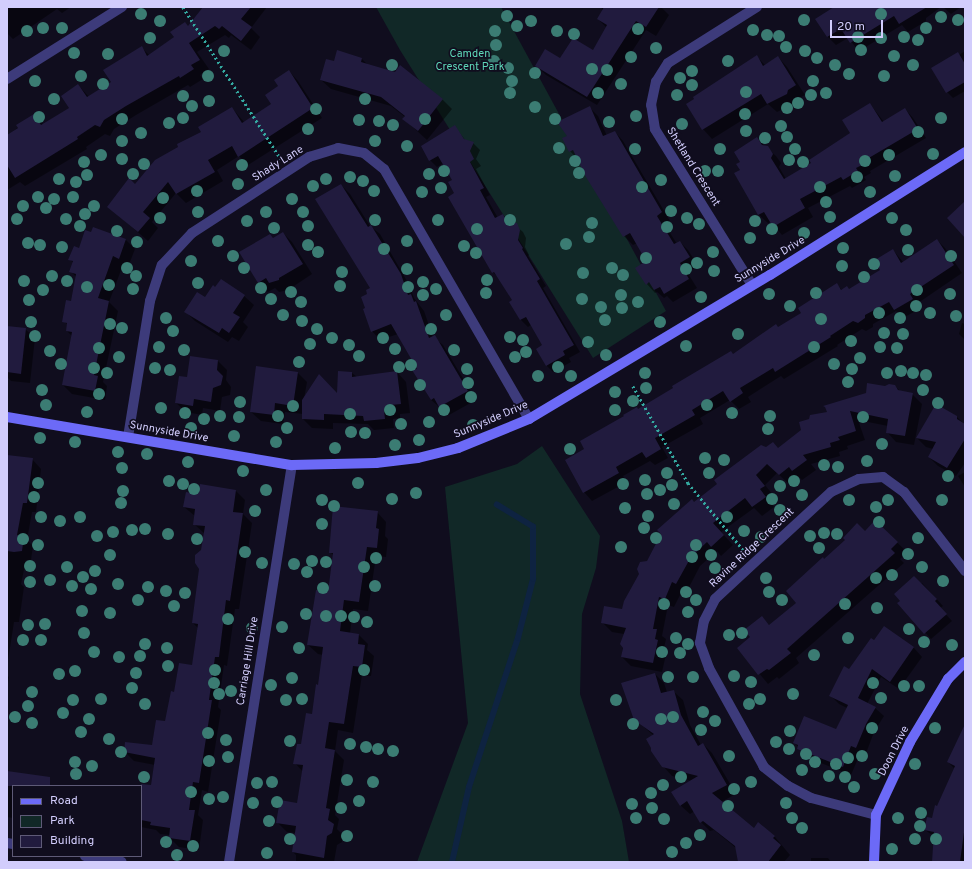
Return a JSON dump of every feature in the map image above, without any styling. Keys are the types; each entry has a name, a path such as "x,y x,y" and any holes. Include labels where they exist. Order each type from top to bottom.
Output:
{"street":[{"path":"7,79 122,7"},
{"name":"Shetland Crescent","path":"752,284 655,129 651,105 656,82 668,63 757,7"},
{"name":"Shady Lane","path":"128,437 150,301 162,265 192,233 309,157 338,148 364,153 384,169 529,419"},
{"name":"Sunnyside Drive","path":"7,418 292,464 376,463 418,458 458,448 529,419 752,284 965,152"},
{"name":"Carriage Hill Drive","path":"229,862 292,464"},
{"name":"Ravine Ridge Crescent","path":"876,815 811,798 788,786 764,767 709,668 700,643 704,621 715,599 831,492 859,479 883,477 904,492 965,571"},
{"name":"Doon Drive","path":"874,862 876,815 910,742 948,679 965,662"},
{"path":"91,857 122,862"}],"path":[{"path":"182,7 284,163"},
{"path":"633,386 688,483 754,563"}],"green space":[{"name":"Camden Crescent Park","path":"376,7 501,7 666,311 593,358 400,50"},
{"path":"542,446 600,536 596,568 582,614 580,694 622,821 629,862 417,862 468,723 445,487 517,464"}],"building":[{"path":"203,7 251,7 241,19 252,27 241,41 222,26 219,29 215,26 189,43 200,60 191,65 194,69 180,78 179,76 126,106 104,120 100,127 95,125 77,137 78,139 15,178 7,165 7,135 18,128 16,125 34,114 41,125 69,108 61,96 78,84 87,97 111,82 103,70 142,46 147,56 174,37 170,32 185,22 188,26"},
{"path":"604,7 659,7 646,27 636,21 587,97 535,66 545,49 560,58 573,38 593,50 607,25 597,19"},
{"path":"834,7 927,7 899,24 894,16 850,43 841,29 827,37 815,19"},
{"path":"337,50 362,58 361,62 395,72 400,65 443,99 418,131 402,119 405,116 381,97 320,80 326,59 334,61"},
{"path":"958,52 965,64 965,82 946,93 931,68"},
{"path":"757,55 763,66 778,56 796,85 788,90 787,94 767,104 761,94 702,130 686,104 694,99 693,97"},
{"path":"289,70 313,108 238,157 232,146 208,160 215,172 176,194 168,182 143,212 150,218 138,232 107,207 129,178 135,184 155,160 178,147 177,144 201,132 198,127 232,107 242,123 271,104 265,95 278,86 274,80"},
{"path":"870,103 882,122 905,108 918,129 862,162 864,164 856,168 858,171 843,180 841,177 800,199 805,208 773,227 764,212 758,215 734,173 740,170 736,164 740,162 734,152 757,137 762,145 768,146 773,154 771,158 784,179 811,163 809,160 850,133 842,120"},
{"path":"590,106 603,136 615,131 662,212 657,216 674,244 680,241 690,257 680,263 689,279 664,294 660,287 654,290 649,282 646,285 635,268 646,261 630,233 623,237 586,177 573,150 569,152 562,138 567,136 557,122"},
{"path":"455,125 464,139 474,142 470,151 474,159 470,162 484,188 480,190 495,218 503,214 507,222 517,223 520,230 518,240 523,248 522,249 540,279 537,281 574,345 563,351 565,355 546,366 536,349 542,345 526,317 520,320 509,302 512,300 494,272 492,273 448,197 454,193 448,182 452,180 438,156 429,161 421,146"},
{"path":"341,184 368,227 371,225 401,274 408,295 411,294 414,302 416,301 429,338 435,335 468,391 439,407 434,398 431,400 412,370 417,369 391,324 371,332 363,309 365,308 361,297 367,294 366,290 370,288 315,199"},
{"path":"965,201 965,238 947,218"},
{"path":"93,227 126,239 119,259 113,256 98,298 109,301 94,375 98,376 95,391 62,385 72,332 66,331 67,323 62,322 66,300 71,301 76,274 69,272 73,261 68,260 74,246 79,248 85,230 91,232"},
{"path":"283,232 303,264 279,278 279,280 269,283 266,278 258,283 239,252 270,234 273,238"},
{"path":"937,239 954,265 910,294 913,299 894,310 889,302 865,315 865,318 858,323 853,321 830,336 831,337 775,372 773,368 740,388 743,393 730,402 723,391 692,410 695,415 655,438 661,449 646,458 642,452 616,467 619,473 583,493 565,460 584,449 580,441 637,407 638,409 673,388 672,386 731,351 733,354 776,324 778,327 801,313 798,308 837,283 841,290 847,286 849,289 880,270 875,260 893,249 901,263"},
{"path":"221,279 245,295 233,313 240,317 229,333 222,328 219,333 184,312 197,292 205,297 213,285 215,287"},
{"path":"7,326 26,328 21,374 7,372"},
{"path":"190,356 218,360 217,370 223,376 221,385 213,388 211,402 194,399 193,406 175,403 179,376 187,377"},
{"path":"256,366 298,372 293,406 275,403 274,415 250,412"},
{"path":"338,371 352,372 352,377 397,371 401,404 391,405 391,409 384,410 385,419 364,421 363,416 324,414 324,420 302,419 302,400 319,374 337,393"},
{"path":"867,383 885,386 889,384 895,385 898,390 913,393 905,436 886,433 888,419 850,411 856,431 838,437 840,440 830,443 831,447 803,455 807,460 792,471 789,467 779,475 767,464 756,475 765,486 760,489 766,497 752,507 745,498 713,523 724,535 711,547 707,542 691,557 676,584 672,582 665,599 659,597 653,629 657,629 655,639 658,640 653,663 621,657 623,648 620,644 626,628 601,623 604,606 622,609 624,601 639,574 637,569 640,562 647,561 661,534 657,530 692,499 694,502 717,484 714,480 761,445 766,447 773,442 778,448 801,430 799,422 809,419 810,415 827,412 823,406 866,393"},
{"path":"936,404 957,416 957,419 965,424 965,439 947,468 928,457 936,442 916,438"},
{"path":"7,455 33,458 27,503 23,503 17,535 24,536 22,551 14,552 7,551"},
{"path":"200,484 236,490 233,512 243,513 230,601 226,600 219,657 215,657 209,700 212,700 199,783 193,782 189,810 195,810 190,841 169,838 170,828 150,825 151,822 142,820 141,784 151,785 155,758 124,752 125,742 152,745 156,720 165,721 171,691 174,692 179,663 192,665 198,624 192,623 199,569 195,563 195,555 201,550 205,526 193,525 195,509 183,507 186,492 198,494"},
{"path":"333,506 378,511 376,528 379,529 377,548 367,547 359,602 344,600 340,631 359,634 358,644 365,645 362,667 353,666 344,724 329,722 325,748 335,750 326,808 330,809 328,820 334,824 332,833 327,836 324,858 292,852 296,826 276,823 280,800 297,803 303,765 293,764 297,744 301,744 306,713 312,714 316,684 318,685 323,647 307,645 316,590 328,592 333,553 329,553"},
{"path":"875,520 898,542 891,549 895,553 787,649 791,653 769,670 767,669 758,675 737,648 750,637 744,630 762,616 769,625 796,603 786,591 823,557 824,559 845,540 843,538 857,523 865,531"},
{"path":"914,576 937,599 935,601 947,614 924,634 897,603 900,601 894,594"},
{"path":"884,626 914,647 890,682 872,669 858,698 876,707 866,724 856,748 851,746 843,767 797,749 798,745 793,743 804,716 836,729 848,705 829,696 844,666 849,669 871,638 874,640"},
{"path":"655,673 661,693 674,690 681,715 698,746 703,743 727,785 712,793 754,828 758,822 775,836 773,838 781,845 768,862 738,862 735,846 703,821 700,823 687,801 680,806 671,792 698,776 662,767 651,751 646,739 654,734 634,720 621,683"},
{"path":"965,724 965,825 960,862 932,862 934,832 924,830 927,817 932,818 935,805 937,806 955,766 947,762"},
{"path":"7,771 50,777 50,785 7,786"}],"waterway":[{"path":"452,862 469,787 518,638 533,579 533,527 497,505"}]}
